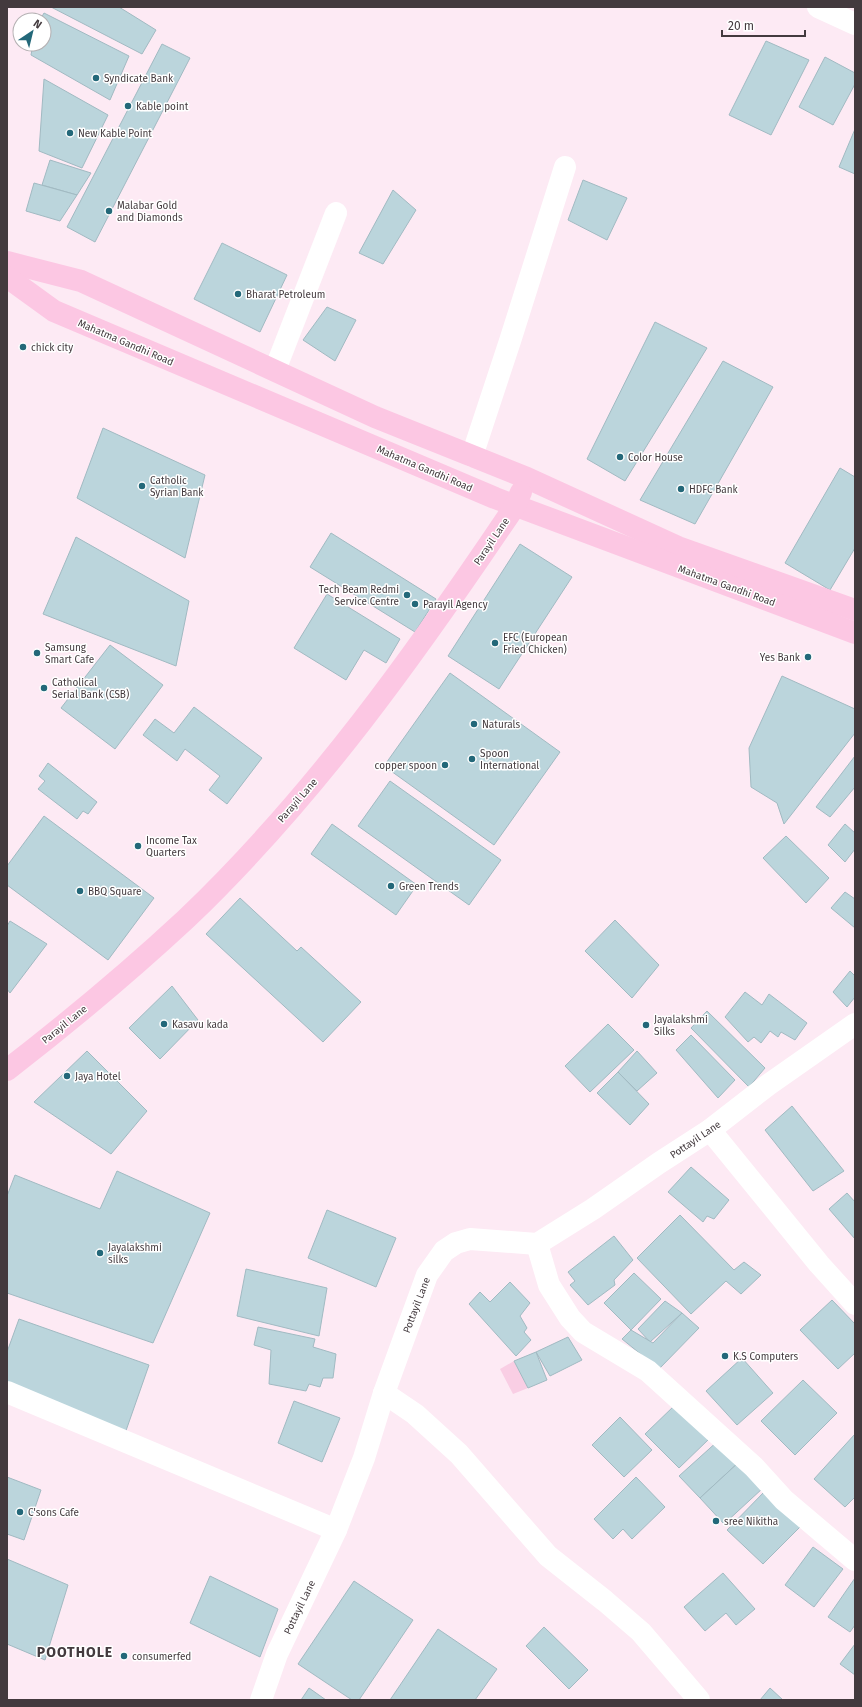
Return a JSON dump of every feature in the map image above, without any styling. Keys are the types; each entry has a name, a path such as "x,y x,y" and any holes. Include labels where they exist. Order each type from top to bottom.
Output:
{"main road":[{"name":"Mahatma Gandhi Road","path":"7,262 81,281 375,417 527,478 678,547 855,610"},
{"name":"Mahatma Gandhi Road","path":"7,277 54,311 515,506 855,633"},
{"name":"Parayil Lane","path":"7,1070 71,1020 186,919 289,810 358,728 421,644 515,506 527,478"}],"street":[{"path":"818,7 855,24"},
{"path":"472,456 565,167"},
{"path":"276,370 336,212"},
{"name":"Pottayil Lane","path":"261,1700 277,1654 336,1530 364,1458 384,1393 427,1275 444,1251 456,1243 470,1239 537,1244 593,1209 710,1130 768,1085 855,1024"},
{"path":"710,1130 819,1264 855,1304"},
{"path":"537,1244 549,1285 570,1318 583,1332 648,1371 754,1467 784,1500 855,1560"},
{"path":"7,1392 336,1530"},
{"path":"384,1393 415,1414 459,1454 548,1556 605,1601 641,1632 699,1700"}],"shaded area":[{"path":"514,1361 528,1388 513,1394 500,1369"}],"building":[{"path":"51,7 119,7 156,30 142,54"},
{"name":"Syndicate Bank","path":"52,17 129,56 110,100 31,55 32,52 52,52"},
{"path":"766,41 809,60 771,135 729,115"},
{"path":"162,44 190,58 95,242 67,227"},
{"path":"825,57 855,73 855,84 833,125 799,107"},
{"name":"New Kable Point","path":"44,79 108,115 82,168 39,151"},
{"path":"855,129 855,174 839,167"},
{"path":"50,160 91,173 77,195 42,185"},
{"path":"583,180 627,198 607,240 568,220"},
{"path":"34,183 77,195 60,221 26,211"},
{"path":"393,190 416,210 383,264 359,253"},
{"path":"222,243 287,275 260,332 194,299"},
{"path":"327,307 356,320 335,361 303,340"},
{"path":"655,322 707,348 625,481 587,459"},
{"path":"723,361 773,387 695,524 640,500"},
{"name":"Catholic Syrian Bank","path":"103,428 205,475 185,558 77,498"},
{"path":"840,468 855,477 855,548 830,590 785,563"},
{"path":"331,533 436,599 415,632 310,567"},
{"path":"76,537 189,601 176,666 43,614"},
{"path":"520,544 572,577 499,689 448,656"},
{"path":"327,594 400,639 386,663 364,650 346,680 294,648"},
{"path":"110,645 163,685 115,749 61,708"},
{"name":"Spoon International","path":"450,673 560,752 494,845 384,766"},
{"path":"782,676 855,709 855,733 784,824 777,803 751,787 749,748"},
{"path":"194,707 262,758 227,804 209,790 220,776 185,749 177,761 143,735 155,719 174,733"},
{"path":"855,756 855,787 830,817 816,807"},
{"path":"48,763 97,802 88,814 83,811 77,819 38,789 45,781 39,776"},
{"path":"390,781 501,860 469,905 358,826"},
{"name":"BBQ Square","path":"44,816 154,898 108,960 7,885 7,866"},
{"path":"332,824 417,885 396,915 311,854"},
{"path":"845,824 855,833 855,849 845,862 828,845"},
{"path":"786,836 829,878 806,903 763,858"},
{"path":"845,892 855,899 855,928 831,908"},
{"path":"240,898 297,951 301,947 361,1002 323,1042 206,934"},
{"path":"615,920 659,965 632,998 585,951"},
{"path":"10,921 47,944 10,993 7,989 7,926"},
{"path":"850,971 855,976 855,997 847,1007 833,992"},
{"name":"Kasavu kada","path":"172,986 198,1020 160,1059 129,1028"},
{"path":"745,992 762,1005 769,994 807,1023 795,1040 781,1032 778,1037 770,1031 761,1043 754,1037 748,1042 725,1017"},
{"path":"707,1011 765,1068 749,1087 691,1028"},
{"path":"608,1024 634,1050 590,1092 565,1066"},
{"path":"691,1035 735,1080 718,1098 676,1050"},
{"path":"87,1051 147,1111 111,1154 34,1102"},
{"path":"637,1051 657,1073 637,1091 618,1072"},
{"path":"618,1072 649,1104 630,1125 597,1093"},
{"path":"792,1106 844,1171 813,1191 765,1130"},
{"path":"691,1167 729,1200 714,1219 707,1216 703,1222 668,1192"},
{"name":"Jayalakshmi silks","path":"117,1171 210,1213 153,1343 7,1293 7,1196 15,1175 100,1209"},
{"path":"847,1193 855,1202 855,1239 829,1209"},
{"path":"327,1210 396,1238 376,1287 308,1258"},
{"path":"680,1215 734,1270 744,1262 761,1275 741,1294 726,1281 691,1314 637,1258"},
{"path":"614,1236 633,1260 614,1280 615,1285 588,1305 570,1285 575,1281 568,1272"},
{"path":"246,1269 327,1288 319,1336 237,1316"},
{"path":"634,1273 661,1299 631,1330 604,1303"},
{"path":"510,1282 530,1303 520,1316 527,1328 524,1332 531,1340 516,1356 469,1304 480,1292 490,1302"},
{"path":"832,1300 855,1324 855,1353 838,1369 800,1330"},
{"path":"665,1301 682,1313 650,1342 638,1329"},
{"path":"682,1313 699,1328 659,1369 622,1339 631,1330 653,1343"},
{"path":"19,1319 149,1365 122,1442 7,1401 7,1352"},
{"path":"258,1327 315,1339 313,1347 336,1354 333,1378 323,1378 320,1387 309,1384 306,1391 269,1384 271,1350 254,1345"},
{"path":"568,1337 582,1360 550,1376 536,1352"},
{"path":"536,1352 547,1380 528,1388 514,1361"},
{"path":"742,1358 773,1393 737,1425 706,1391"},
{"path":"803,1380 837,1413 795,1455 761,1421"},
{"path":"294,1401 340,1418 322,1462 278,1443"},
{"path":"675,1405 709,1439 679,1468 645,1434"},
{"path":"620,1417 652,1450 624,1477 592,1445"},
{"path":"855,1434 855,1497 845,1507 814,1479"},
{"path":"719,1440 739,1462 700,1498 679,1476"},
{"path":"739,1462 763,1488 724,1524 700,1498"},
{"name":"C'sons Cafe","path":"7,1477 41,1490 24,1540 7,1534"},
{"path":"636,1477 665,1507 632,1539 623,1529 613,1539 594,1519"},
{"path":"765,1491 801,1526 763,1564 727,1530"},
{"path":"813,1547 843,1569 814,1607 785,1585"},
{"path":"7,1559 68,1585 45,1660 7,1644"},
{"path":"723,1573 755,1609 736,1625 726,1613 705,1631 684,1607"},
{"path":"210,1576 278,1609 260,1657 190,1623"},
{"path":"855,1578 855,1625 850,1632 828,1617"},
{"path":"354,1581 413,1620 359,1700 352,1700 298,1664"},
{"path":"544,1627 588,1670 569,1689 526,1646"},
{"path":"438,1629 497,1669 475,1700 390,1700"},
{"path":"855,1644 855,1675 840,1664"},
{"path":"309,1688 326,1700 301,1700"},
{"path":"770,1688 783,1700 760,1700"}],"place":[{"name":"Syndicate Bank","path":"96,78"},
{"name":"Kable point","path":"128,106"},
{"name":"New Kable Point","path":"70,133"},
{"name":"Malabar Gold and Diamonds","path":"109,211"},
{"name":"Bharat Petroleum","path":"238,294"},
{"name":"chick city","path":"23,347"},
{"name":"Color House","path":"620,457"},
{"name":"Catholic Syrian Bank","path":"142,486"},
{"name":"HDFC Bank","path":"681,489"},
{"name":"Tech Beam Redmi Service Centre","path":"407,595"},
{"name":"Parayil Agency","path":"415,604"},
{"name":"EFC (European Fried Chicken)","path":"495,643"},
{"name":"Samsung Smart Cafe","path":"37,653"},
{"name":"Yes Bank","path":"808,657"},
{"name":"Catholical Serial Bank (CSB)","path":"44,688"},
{"name":"Naturals","path":"474,724"},
{"name":"Spoon International","path":"472,759"},
{"name":"copper spoon","path":"445,765"},
{"name":"Income Tax Quarters","path":"138,846"},
{"name":"Green Trends","path":"391,886"},
{"name":"BBQ Square","path":"80,891"},
{"name":"Kasavu kada","path":"164,1024"},
{"name":"Jayalakshmi Silks","path":"646,1025"},
{"name":"Jaya Hotel","path":"67,1076"},
{"name":"Jayalakshmi silks","path":"100,1253"},
{"name":"K.S Computers","path":"725,1356"},
{"name":"C'sons Cafe","path":"20,1512"},
{"name":"sree Nikitha","path":"716,1521"},
{"name":"consumerfed","path":"124,1656"}],"district":[{"name":"POOTHOLE","path":"75,1652"}]}
